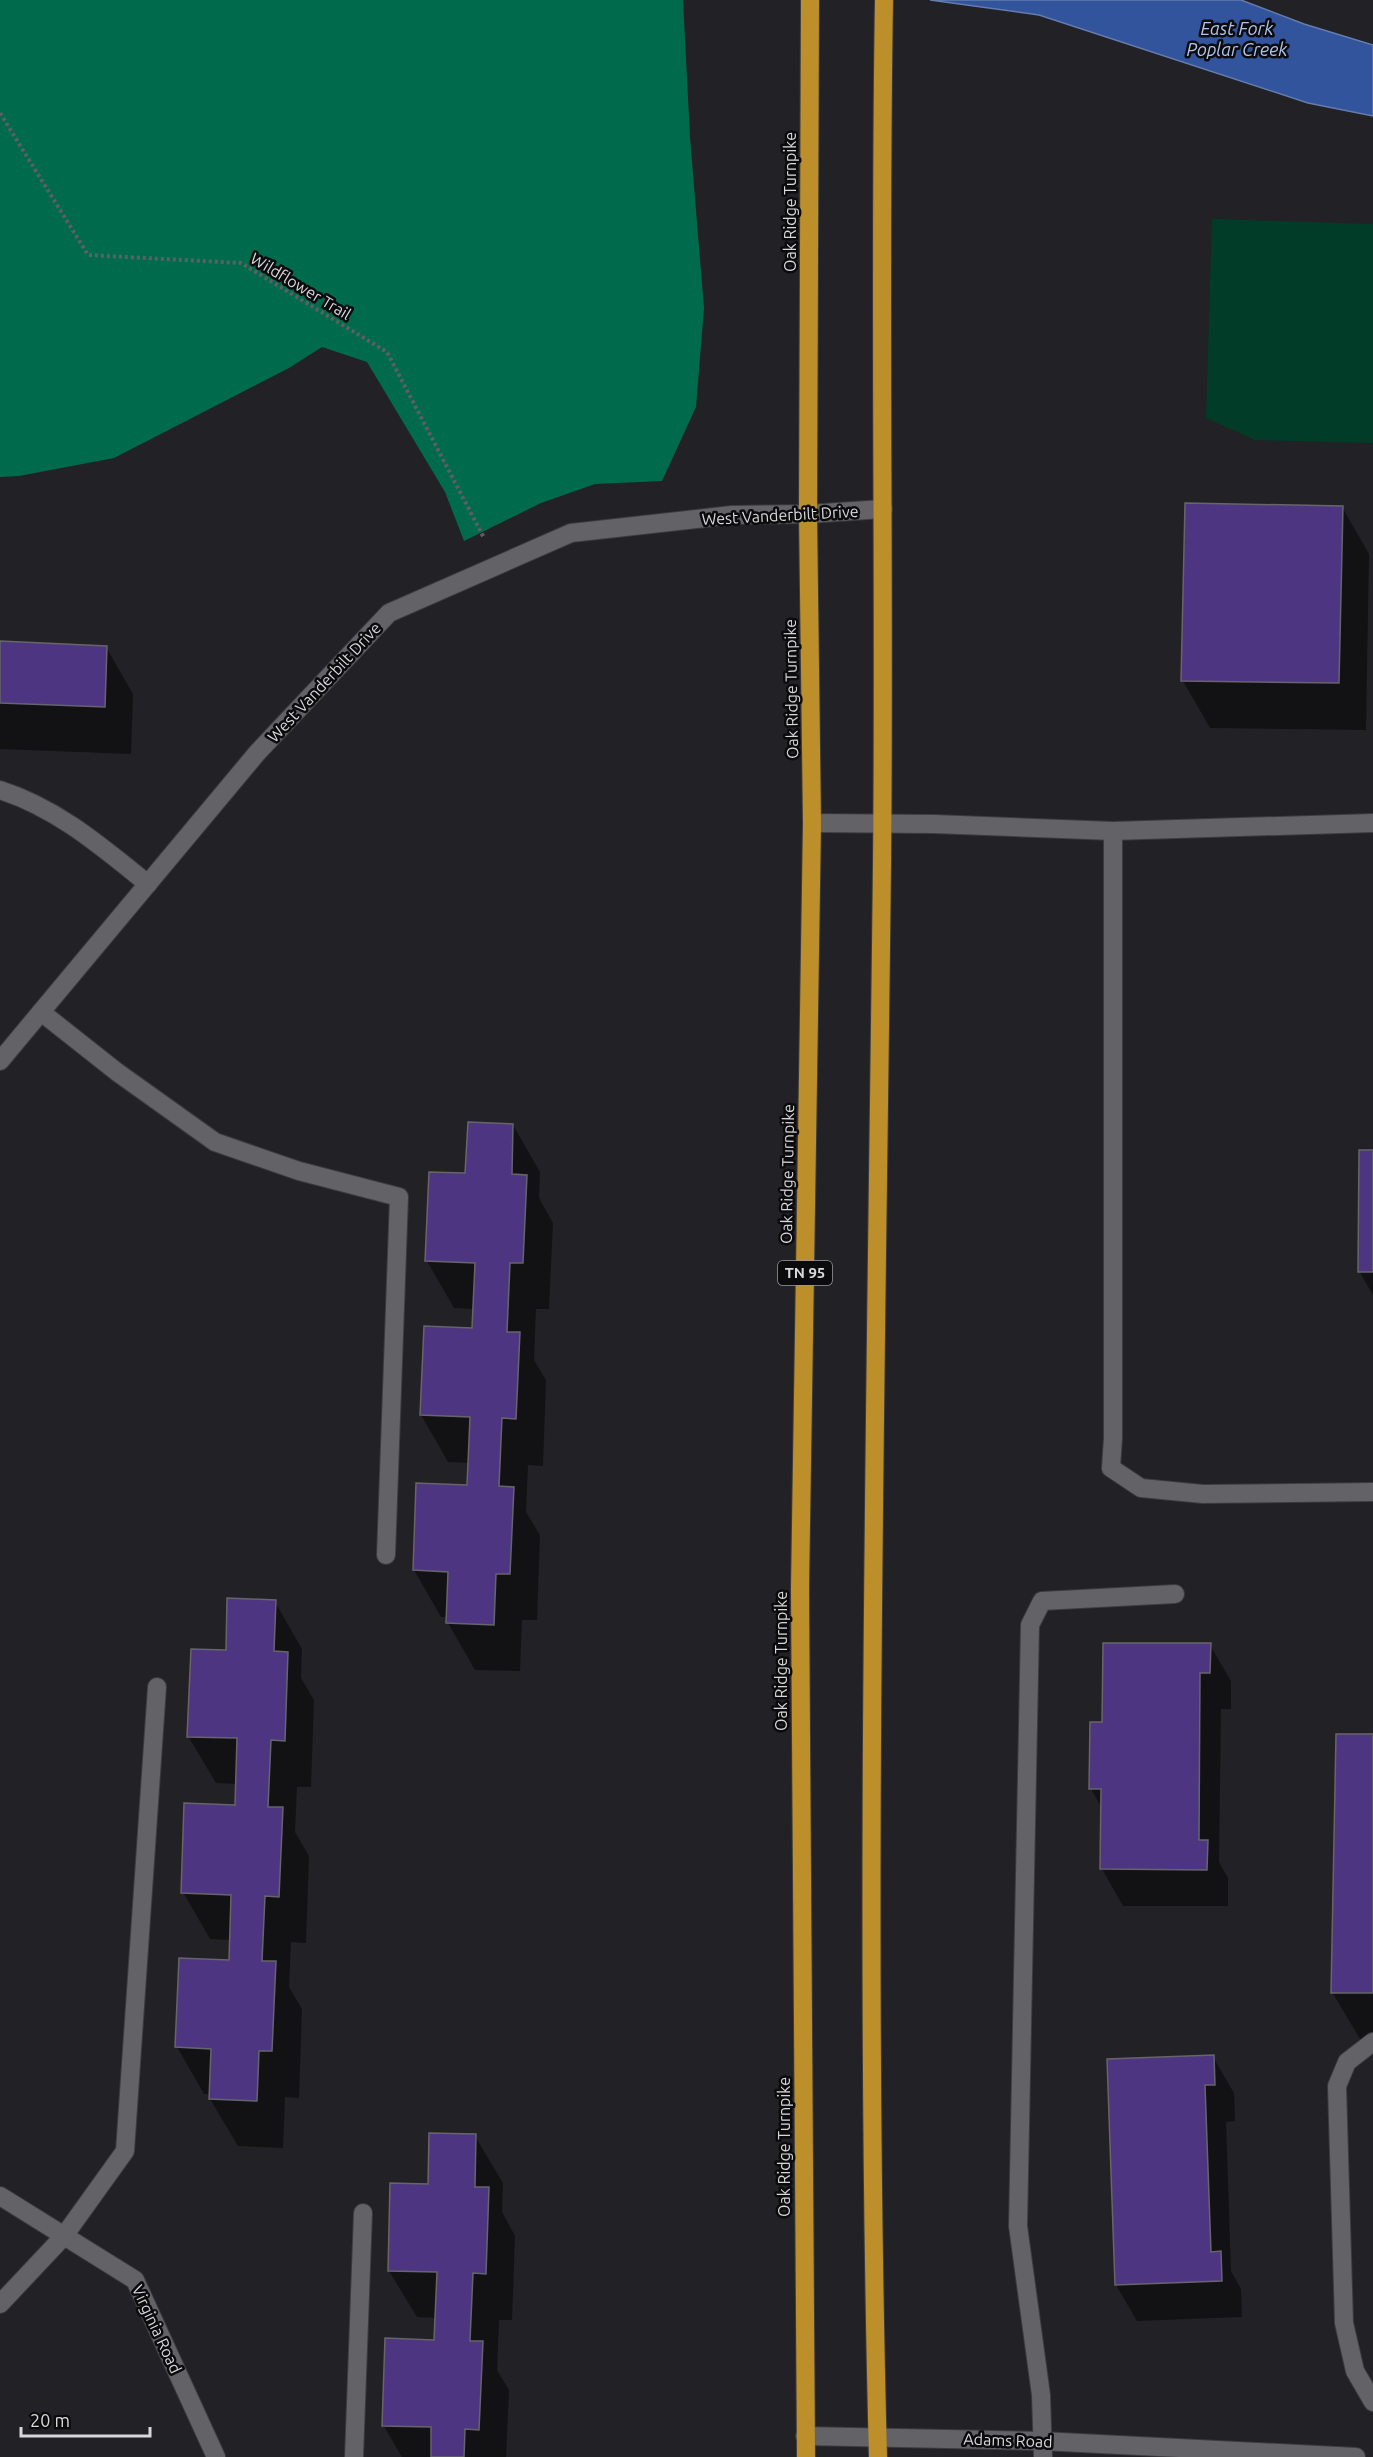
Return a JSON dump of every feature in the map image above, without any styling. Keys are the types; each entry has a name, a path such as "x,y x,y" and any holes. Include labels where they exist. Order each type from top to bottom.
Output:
{"highway":[{"name":"Oak Ridge Turnpike","path":"806,2457 800,1589 812,823 808,514 810,0"},
{"path":"878,2457 874,2244 872,1686 882,824 884,0"}],"street":[{"name":"West Vanderbilt Drive","path":"0,1061 257,753 389,614 571,533 732,515 808,514 882,509"},
{"path":"0,790 21,797 76,827 148,884"},
{"path":"812,823 1113,831 1373,823"},
{"path":"1113,831 1113,1438 1111,1468 1141,1488 1203,1494 1373,1492"},
{"path":"41,1012 117,1072 215,1142 299,1171 399,1197 386,1555"},
{"path":"1042,2449 1041,2396 1018,2226 1030,1625 1042,1601 1175,1594"},
{"path":"0,2304 64,2236 125,2151 158,1687"},
{"path":"1373,2042 1347,2062 1337,2086 1344,2323 1355,2371 1373,2402"},
{"name":"Virginia Road","path":"0,2196 135,2280 216,2457"},
{"path":"354,2457 363,2213"},
{"name":"Adams Road","path":"805,2436 878,2437 1042,2449 1356,2457"}],"path":[{"name":"Wildflower Trail","path":"0,113 88,255 241,263 387,352 498,565"}],"green space":[{"path":"0,0 683,0 690,137 704,308 696,407 662,481 595,484 541,503 464,541 445,492 367,362 322,347 289,368 114,458 19,476 0,477"},
{"path":"1212,219 1373,224 1373,443 1255,440 1206,418"}],"water":[{"name":"East Fork Poplar Creek","path":"930,0 1241,0 1304,24 1373,45 1373,116 1308,103 1039,15"}],"building":[{"path":"1185,503 1343,506 1339,683 1181,681"},
{"path":"0,641 107,646 105,707 0,703"},
{"path":"468,1122 513,1124 512,1174 527,1175 523,1263 510,1263 507,1332 520,1332 516,1419 502,1418 499,1486 514,1487 510,1574 496,1574 494,1625 446,1623 448,1572 413,1570 416,1483 467,1485 470,1417 420,1415 424,1326 472,1328 475,1263 425,1261 429,1172 465,1173"},
{"path":"1359,1150 1373,1150 1373,1272 1358,1272"},
{"path":"227,1598 276,1600 274,1651 288,1652 285,1741 271,1740 268,1807 283,1807 279,1897 265,1896 262,1961 276,1961 272,2051 259,2051 257,2101 209,2099 211,2049 175,2047 179,1958 229,1960 231,1895 181,1893 184,1803 235,1805 237,1738 187,1737 191,1649 226,1650"},
{"path":"1103,1643 1211,1643 1210,1673 1200,1673 1199,1840 1208,1840 1207,1870 1100,1869 1101,1789 1089,1789 1090,1722 1102,1722"},
{"path":"1336,1734 1373,1734 1373,1993 1331,1993"},
{"path":"1214,2055 1215,2085 1205,2085 1211,2252 1221,2251 1222,2281 1115,2285 1107,2059"},
{"path":"429,2133 476,2134 475,2187 489,2187 486,2274 473,2273 470,2341 483,2341 479,2430 465,2429 464,2457 431,2457 431,2427 382,2426 385,2338 434,2340 437,2272 388,2271 390,2183 428,2184"}]}
